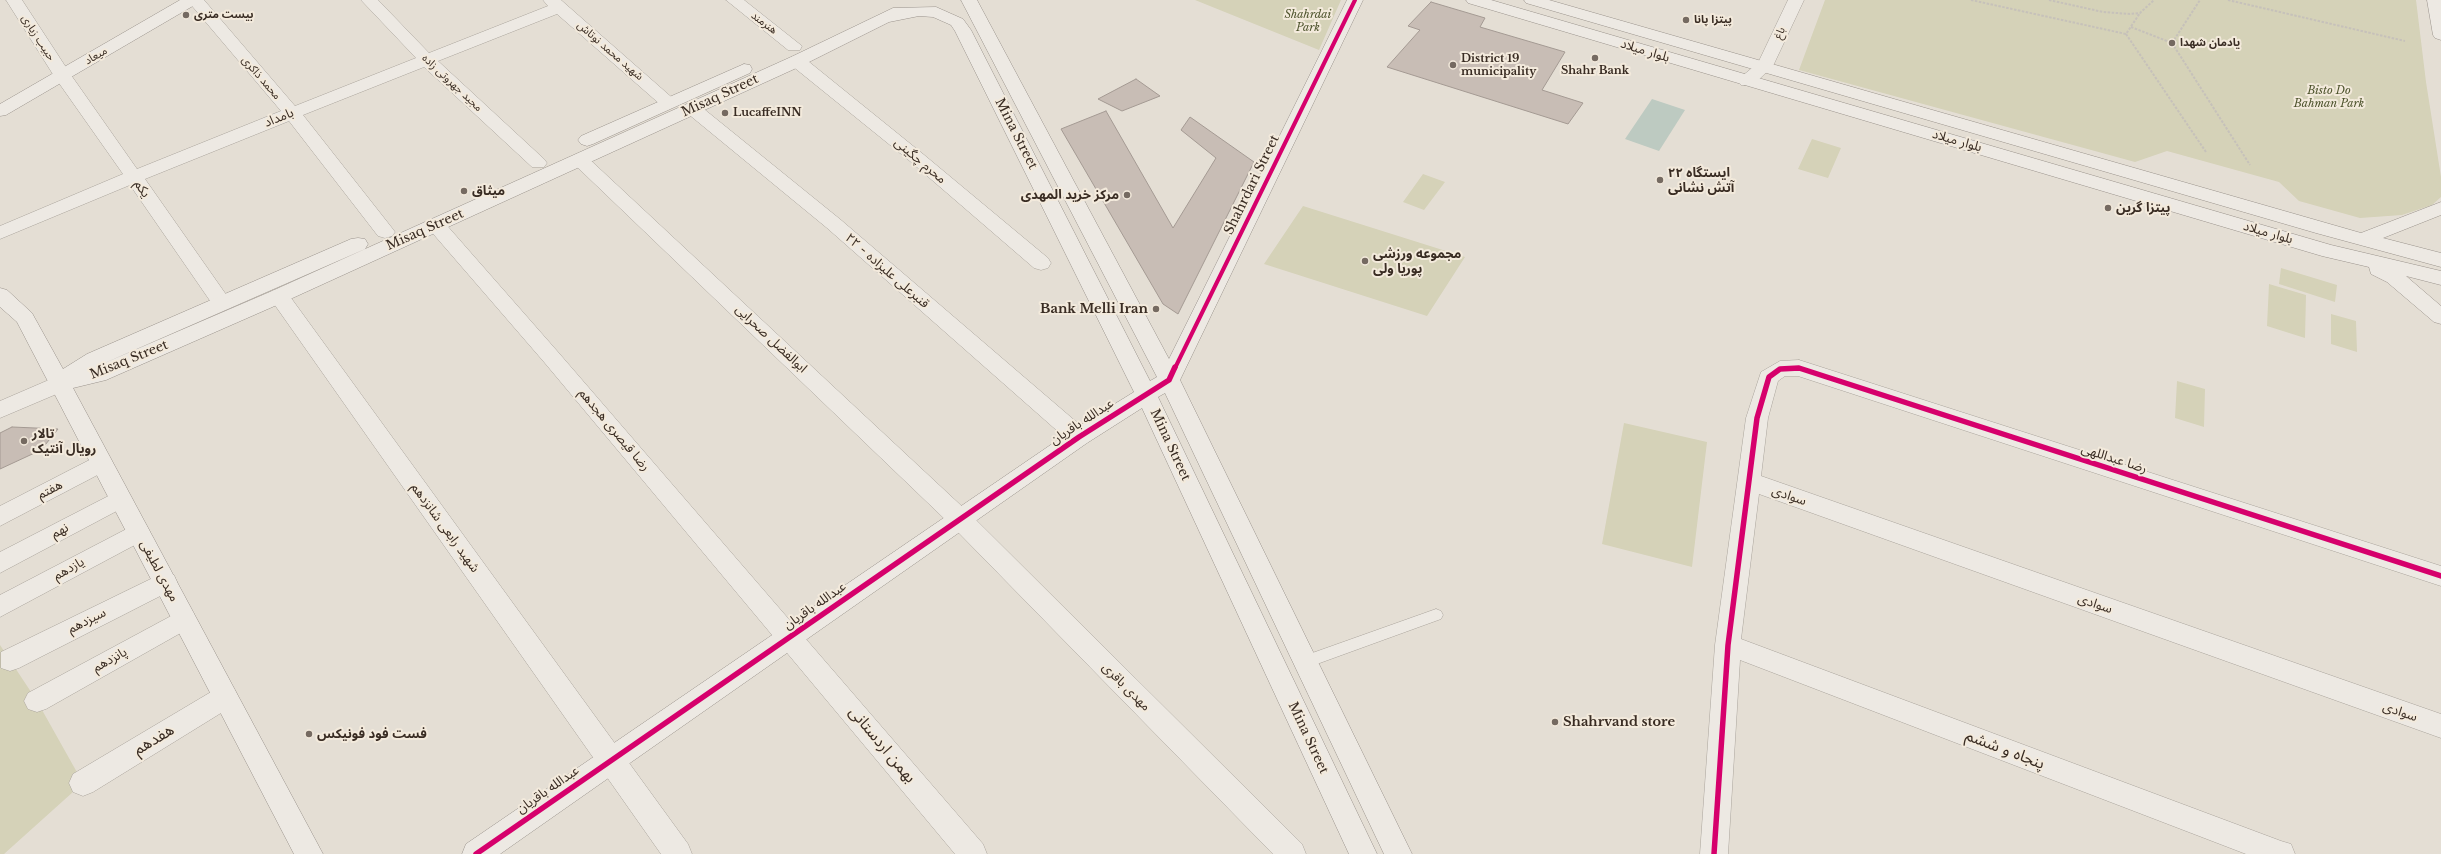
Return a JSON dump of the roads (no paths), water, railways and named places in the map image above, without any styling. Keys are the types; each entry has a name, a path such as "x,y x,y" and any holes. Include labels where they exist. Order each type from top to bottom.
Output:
{"street":[{"name":"حبیب زیاری","path":"14,0 64,77"},
{"name":"میعاد","path":"0,111 64,77 195,0"},
{"name":"محمد ذاکری","path":"195,0 292,113 386,232"},
{"name":"مجید جهروتی زاده","path":"369,0 427,60 538,163"},
{"name":"هنرمند","path":"734,0 796,54"},
{"name":"Misaq Street","path":"58,384 98,375 279,296 693,109 796,54 889,9 923,0"},
{"name":"Mina Street","path":"969,0 1169,380 1398,854"},
{"name":"Shahrdari Street","path":"1169,380 1355,0"},
{"name":"بلوار میلاد","path":"1474,0 1747,81 1968,136 2441,260"},
{"name":"بلوار میلاد","path":"1532,0 1765,66 1968,136 2355,258 2441,278"},
{"name":"باغ","path":"1765,66 1796,0"},
{"path":"2435,0 2441,35"},
{"name":"بامداد","path":"0,233 133,177 427,60 555,4"},
{"name":"شهید محمد نوتاش","path":"555,4 668,102"},
{"name":"Mina Street","path":"889,9 936,12 957,22 1011,124 1146,394 1363,854"},
{"name":"Misaq Street","path":"58,384 94,359 386,232 668,102 796,54"},
{"name":"محرم چگینی","path":"796,54 1041,263"},
{"path":"1747,81 1765,66"},
{"name":"یکم","path":"64,77 222,303"},
{"name":"قنبرعلی علیزاده - ۲۲","path":"693,109 834,224 1078,437"},
{"name":"ابوالفضل صحرایی","path":"580,160 960,519"},
{"path":"2363,239 2441,208"},
{"name":"رضا قیصری هجدهم","path":"436,225 790,636"},
{"path":"2355,258 2394,277 2441,317"},
{"name":"مهدی لطیفی","path":"0,295 25,318 58,384 309,854"},
{"name":"شهید رابعی شانزدهم","path":"279,296 678,854"},
{"name":"رضا عبداللهی","path":"1748,481 1759,411 1769,377 1780,369 1799,368 2441,576"},
{"name":"عبدالله باقریان","path":"476,854 1078,437 1169,380"},
{"path":"0,410 58,384"},
{"name":"هفتم","path":"0,517 101,463"},
{"path":"1714,854 1728,645 1748,481"},
{"name":"سوادی","path":"1748,481 2441,726"},
{"name":"نهم","path":"0,563 120,499"},
{"name":"مهدی باقری","path":"960,519 1292,854"},
{"name":"یازدهم","path":"0,607 138,532"},
{"name":"سیزدهم","path":"10,660 165,582"},
{"name":"پانزدهم","path":"37,701 184,619"},
{"name":"بهمن اردستانی","path":"790,636 973,854"},
{"name":"پنجاه و ششم","path":"1728,645 2281,854"},
{"name":"هفدهم","path":"83,783 225,697"}],"lane":[{"path":"0,115 64,77"},
{"path":"1306,662 1436,615"}],"place":[{"name":"بیست متری","path":"186,15"},
{"name":"پیتزا پانا","path":"1686,20"},
{"name":"یادمان شهدا","path":"2172,43"},
{"name":"Shahr Bank","path":"1595,58"},
{"name":"District 19 municipality","path":"1453,65"},
{"name":"LucaffeINN","path":"725,113"},
{"name":"ایستگاه ۲۲ آتش نشانی","path":"1660,180"},
{"name":"میثاق","path":"464,191"},
{"name":"مرکز خرید المهدی","path":"1127,195"},
{"name":"پیتزا گرین","path":"2108,208"},
{"name":"مجموعه ورزشی پوریا ولی","path":"1365,261"},
{"name":"Bank Melli Iran","path":"1156,309"},
{"name":"تالار رویال آنتیک","path":"24,441"},
{"name":"Shahrvand store","path":"1555,722"},
{"name":"فست فود فونیکس","path":"309,734"}],"park label":[{"name":"Shahrdai Park","path":"1308,21"},
{"name":"Bisto Do Bahman Park","path":"2329,97"}]}
